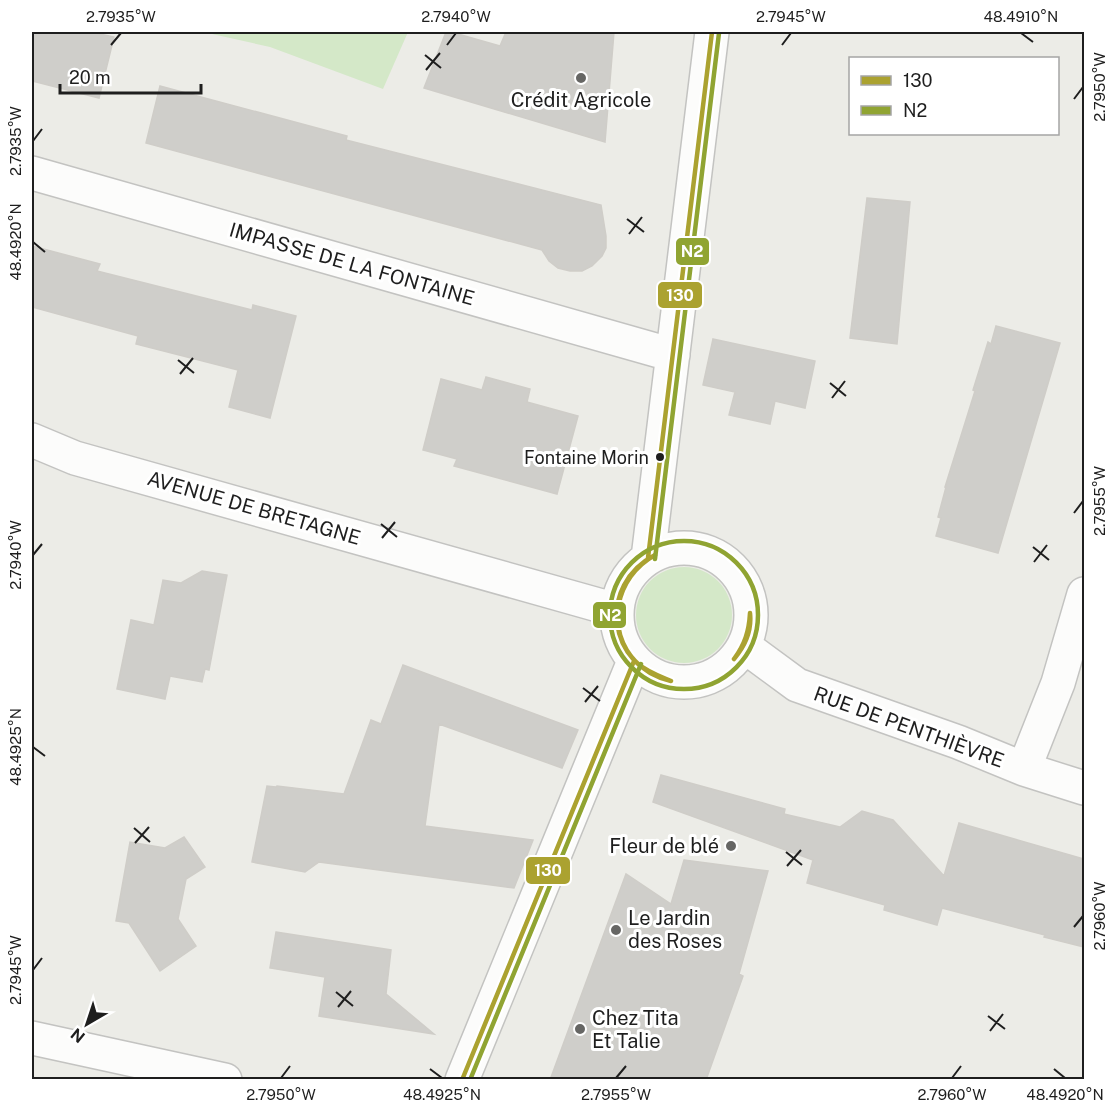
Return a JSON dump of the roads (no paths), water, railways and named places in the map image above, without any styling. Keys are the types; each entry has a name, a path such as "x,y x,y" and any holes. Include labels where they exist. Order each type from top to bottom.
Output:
{"street":[{"path":"648,558 712,32"},
{"name":"IMPASSE DE LA FONTAINE","path":"32,173 673,355"},
{"name":"AVENUE DE BRETAGNE","path":"32,440 75,458 616,610"},
{"path":"690,548 711,554 729,566 743,583 750,604 751,625 744,646 731,663 714,675 693,682 672,681 652,674 634,661 624,646 617,628 616,610 621,589 633,571 648,558 668,550 690,548"},
{"path":"1024,769 1058,683 1084,594"},
{"name":"RUE DE PENTHIÈVRE","path":"744,646 797,685 958,742 1024,769 1084,788"},
{"path":"462,1080 634,661"},
{"path":"32,1038 225,1080"}],"place":[{"name":"Crédit Agricole","path":"581,78"},
{"name":"Fontaine Morin","path":"660,457"},
{"name":"Fleur de blé","path":"731,846"},
{"name":"Le Jardin des Roses","path":"616,930"},
{"name":"Chez Tita Et Talie","path":"580,1029"}]}
